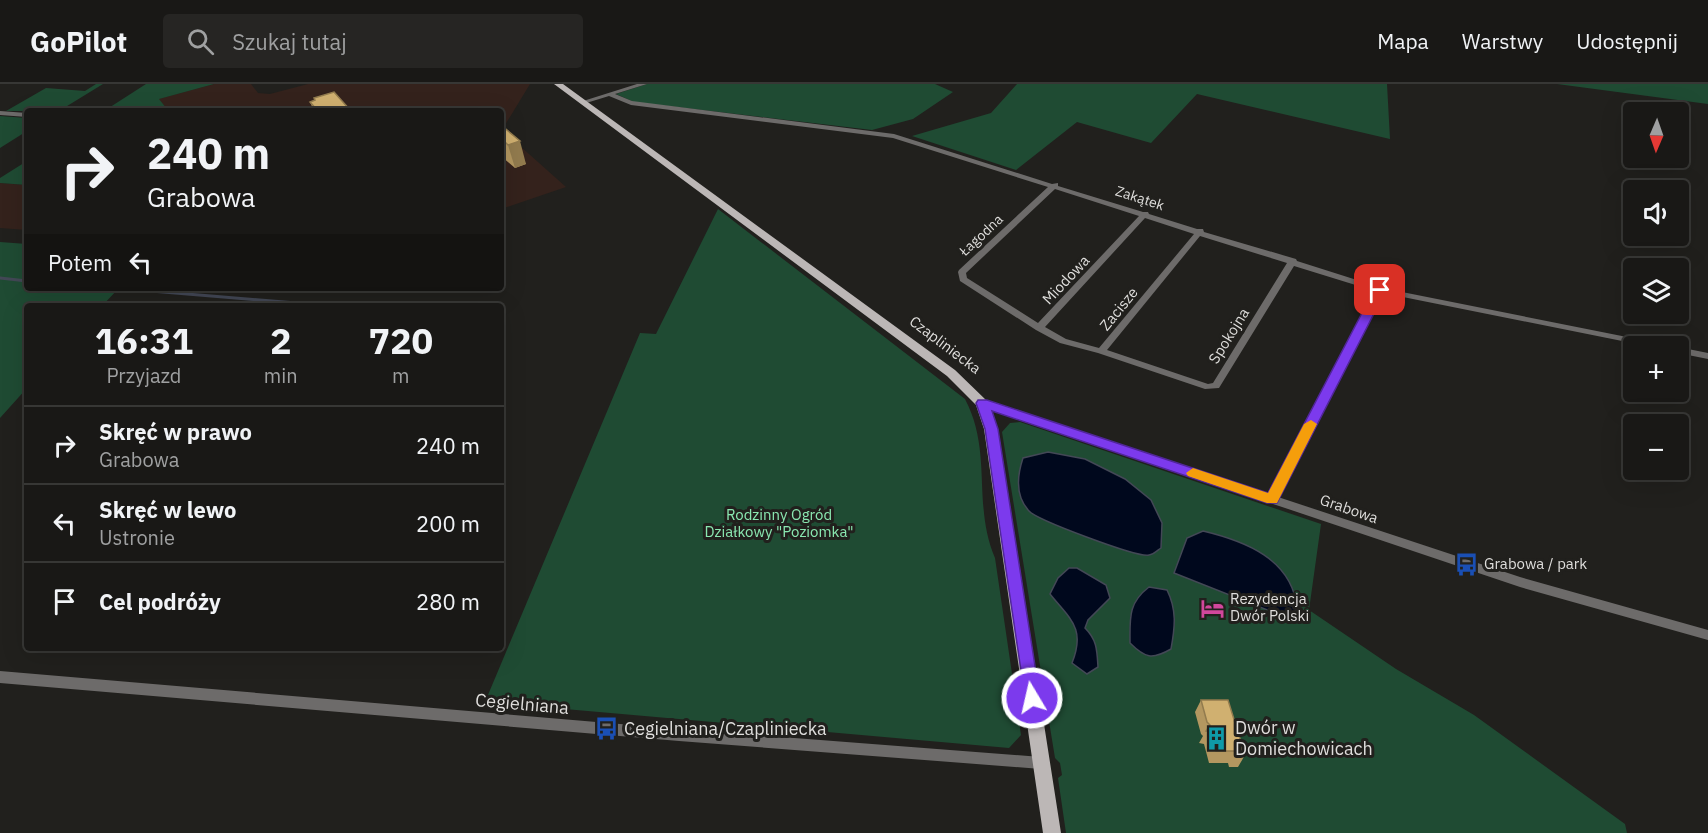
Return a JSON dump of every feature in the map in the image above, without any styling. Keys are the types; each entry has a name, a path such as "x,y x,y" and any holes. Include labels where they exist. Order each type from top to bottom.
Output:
{"main road":[{"name":"Czapliniecka","path":"558,84 951,373 982,403 991,429 1052,833"}],"street":[{"path":"583,102 644,84"},
{"name":"Zakątek","path":"611,95 631,103 894,136 1055,185 1380,290 1623,339"},
{"path":"0,114 24,116"},
{"name":"Łagodna","path":"1039,328 963,279 962,272 1055,185"},
{"name":"Miodowa","path":"1039,328 1145,214"},
{"name":"Zacisze","path":"1039,328 1063,341 1101,351 1200,231"},
{"name":"Spokojna","path":"1101,351 1213,387 1293,261"},
{"path":"1272,499 1380,290"},
{"path":"1689,352 1708,356"},
{"name":"Grabowa","path":"982,403 1520,582 1708,635"},
{"name":"Cegielniana","path":"0,677 702,737 1041,763"}],"shaded area":[{"path":"214,84 251,84 258,93 270,94 308,84 530,84 504,127 504,108 166,108 158,99"},
{"path":"504,132 566,187 504,208"},
{"path":"0,183 24,185 24,230 0,228"}],"green space":[{"path":"96,84 103,84 64,108 24,108 24,111 6,111 46,88 85,91"},
{"path":"146,84 214,84 159,99 166,108 109,108"},
{"path":"647,84 935,84 953,92 913,119 872,130 634,102 616,94"},
{"path":"1017,84 1387,84 1390,139 1197,94 1151,143 1077,122 1016,170 912,136 991,113"},
{"path":"1557,84 1708,84 1708,104"},
{"path":"0,116 24,118 24,133 0,148"},
{"path":"24,163 24,185 0,183 0,178"},
{"name":"Rodzinny Ogród Działkowy \"Poziomka\"","path":"718,209 965,399 978,439 985,518 988,538 995,558 1021,735 1009,748 485,702 640,333 656,334"},
{"path":"0,242 24,244 24,291 116,291 105,303 24,303 24,391 0,418"},
{"name":"Rezydencja Dwór Polski","path":"1020,422 1321,524 1309,610 1396,669 1474,715 1625,824 1627,833 1066,833 1058,778 1062,775 1060,763 1055,758 1002,432 1010,423"}],"water":[{"path":"1048,452 1085,459 1125,479 1151,500 1162,523 1161,548 1149,555 1127,551 1068,530 1029,511 1021,499 1018,486 1023,458"},
{"path":"1203,531 1235,540 1264,555 1276,565 1286,577 1293,591 1297,608 1291,616 1275,613 1174,573 1187,538"},
{"path":"1069,568 1077,568 1106,585 1110,598 1088,620 1085,628 1096,646 1098,667 1087,674 1072,663 1077,641 1074,625 1050,594 1058,578"},
{"path":"1149,587 1167,590 1174,619 1171,649 1154,656 1140,652 1130,643 1130,619 1134,605"}],"building":[{"path":"334,92 348,108 315,108 310,102 315,100 314,98"},
{"path":"504,128 520,141 508,145 504,141"},
{"path":"1201,700 1228,700 1245,755 1236,755 1235,751 1216,751 1210,732 1206,731 1210,725 1207,722"}],"waterway":[{"path":"0,278 24,281"},
{"path":"151,291 297,303"}],"slow traffic":[{"path":"1193,473 1272,499 1311,424"}],"place":[{"name":"Grabowa / park","path":"1466,564"},
{"name":"Rezydencja Dwór Polski","path":"1212,608"},
{"name":"Cegielniana/Czapliniecka","path":"606,729"},
{"name":"Dwór w Domiechowicach","path":"1217,738"}],"route":[{"path":"1032,698 991,429 982,403 1272,499 1380,290"}]}
